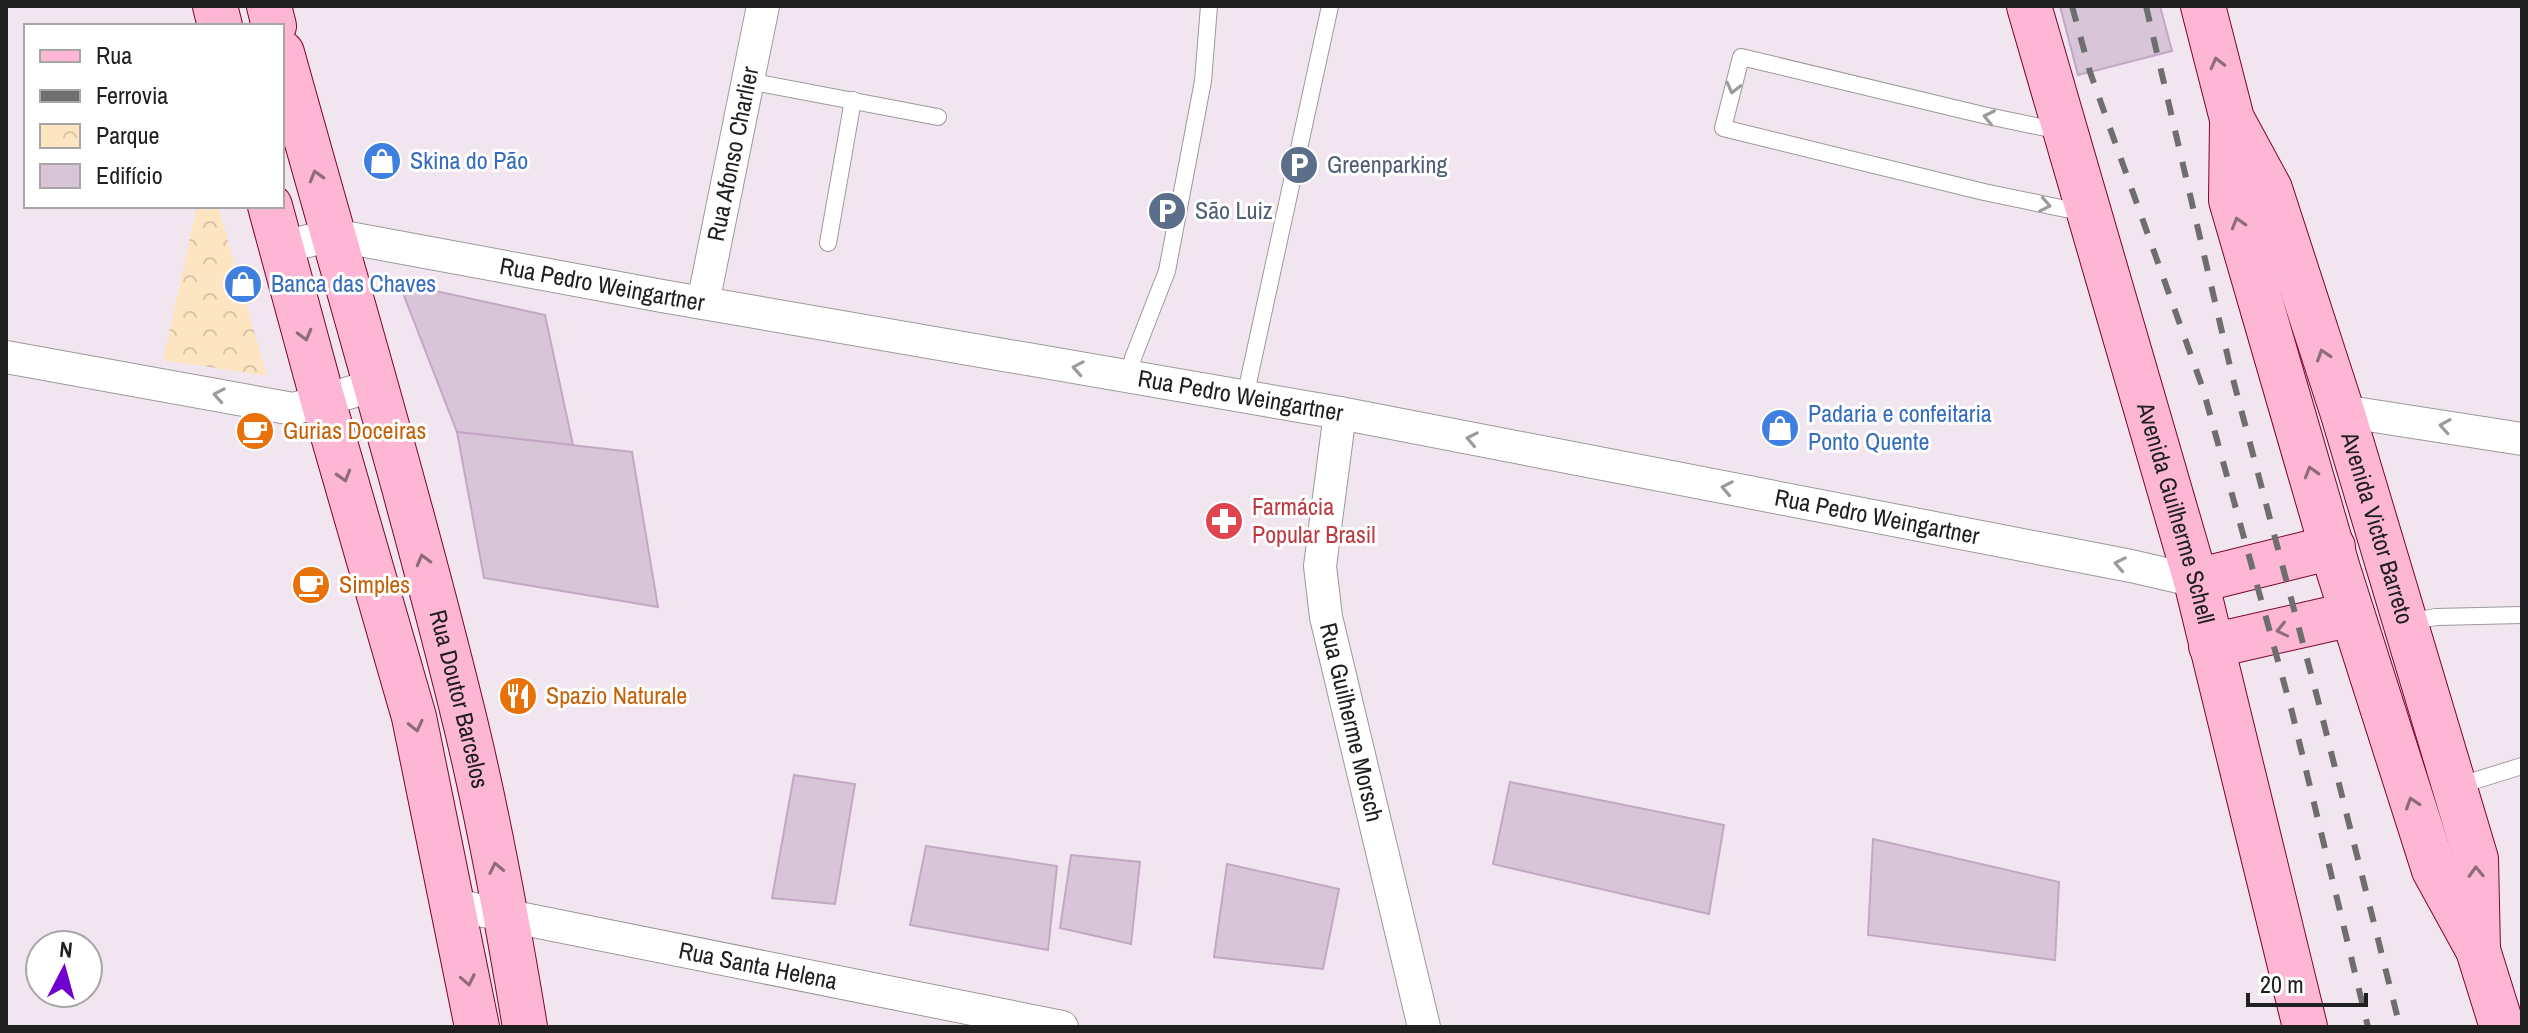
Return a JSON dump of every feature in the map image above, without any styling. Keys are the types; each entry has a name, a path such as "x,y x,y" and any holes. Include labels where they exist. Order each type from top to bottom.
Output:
{"main road":[{"name":"Avenida Guilherme Schell","path":"2029,6 2196,581 2305,1027"},
{"path":"2203,6 2232,119 2231,200 2352,614 2434,870 2478,950 2502,1027"},
{"name":"Rua Doutor Barcelos","path":"284,60 376,385 461,704 506,915 525,1027"},
{"name":"Avenida Victor Barreto","path":"2232,119 2270,189 2342,411 2476,859 2478,950"},
{"name":"Rua Doutor Barcelos","path":"271,208 414,717 477,1027"},
{"path":"2196,581 2333,547"},
{"path":"2211,646 2352,614"}],"street":[{"name":"Rua Afonso Charlier","path":"703,303 763,6"},
{"name":"Rua Pedro Weingartner","path":"282,247 333,235 703,303 1340,413 2196,581"},
{"path":"6,357 293,409 376,385"},
{"path":"2342,411 2522,439"},
{"name":"Rua Guilherme Morsch","path":"1340,413 1320,566 1326,617 1424,1027"},
{"name":"Rua Santa Helena","path":"454,905 1062,1027"}],"lane":[{"path":"1129,377 1133,358 1167,271 1203,81 1209,6"},
{"path":"1245,397 1330,6"},
{"path":"2066,132 1741,57 1723,128 2089,214"},
{"path":"748,81 938,117"},
{"path":"828,243 853,100"},
{"path":"2405,622 2436,617 2522,615"},
{"path":"2453,787 2522,766"}],"green space":[{"path":"197,208 219,208 267,376 163,360"}],"building":[{"path":"2060,6 2160,6 2172,51 2078,75"},
{"path":"399,283 545,315 573,445 457,432"},
{"path":"457,432 632,452 658,607 484,578"},
{"path":"794,775 855,784 835,904 772,898"},
{"path":"1510,782 1724,825 1709,914 1493,864"},
{"path":"1873,839 2059,882 2055,960 1868,935"},
{"path":"926,846 1057,866 1048,950 910,925"},
{"path":"1071,855 1140,862 1131,944 1060,928"},
{"path":"1227,864 1339,889 1323,969 1214,957"}],"railway":[{"path":"2072,6 2090,72 2203,389 2292,712 2368,1027"},
{"path":"2146,6 2233,379 2400,1027"}],"place":[{"name":"Skina do Pão","path":"382,161"},
{"name":"Greenparking","path":"1299,165"},
{"name":"São Luiz","path":"1167,211"},
{"name":"Banca das Chaves","path":"243,284"},
{"name":"Padaria e confeitaria Ponto Quente","path":"1780,428"},
{"name":"Gurias Doceiras","path":"255,431"},
{"name":"Farmácia Popular Brasil","path":"1224,521"},
{"name":"Simples","path":"311,585"},
{"name":"Spazio Naturale","path":"518,696"}]}
